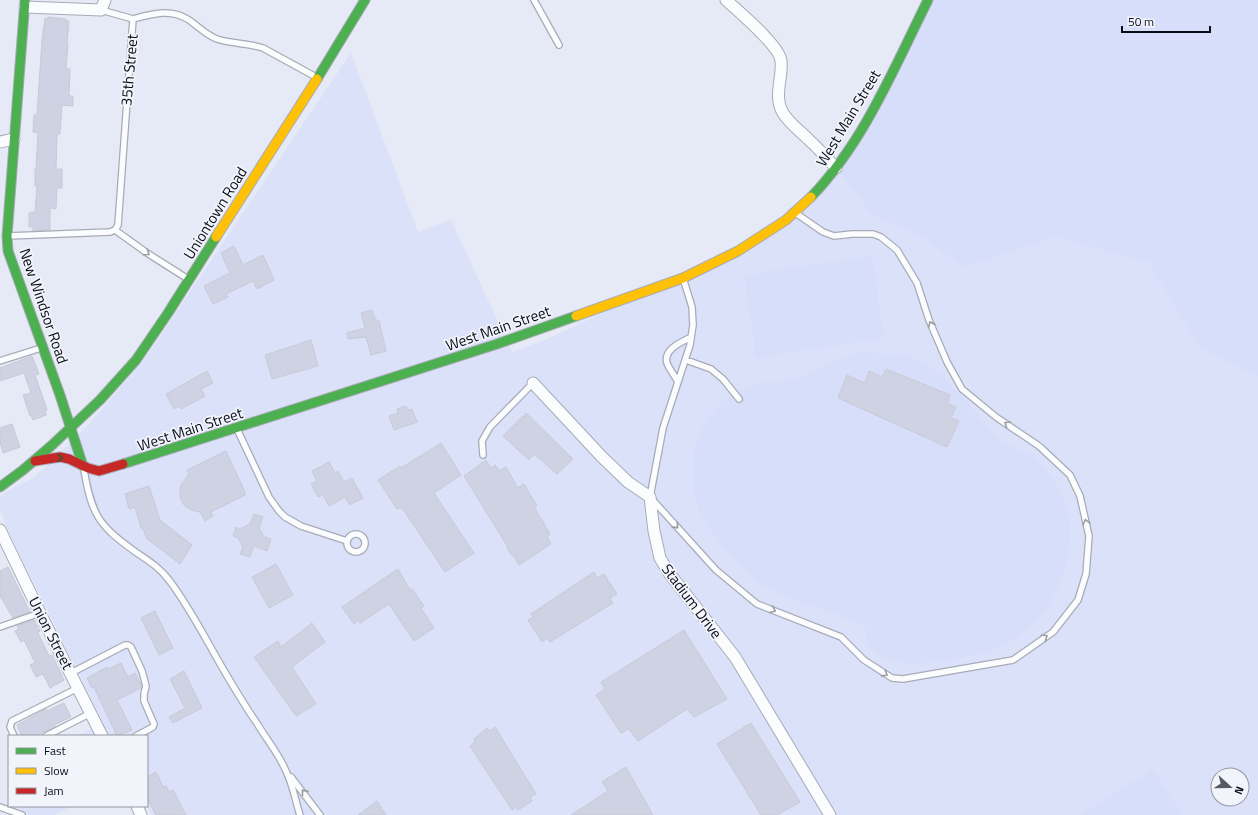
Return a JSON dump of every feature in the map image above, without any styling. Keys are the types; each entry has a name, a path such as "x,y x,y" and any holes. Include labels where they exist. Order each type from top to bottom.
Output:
{"street":[{"name":"Uniontown Road","path":"70,426 100,400 136,360 148,343 318,78 365,0"},
{"path":"726,0 772,44 778,52 781,59 781,69 778,96 782,112 836,168"},
{"name":"West Main Street","path":"35,461 58,457 65,458 95,472 105,470 497,344 683,278 745,247 795,212 823,185 836,168 853,144 880,96 928,0"},
{"name":"35th Street","path":"25,4 103,5"},
{"name":"New Windsor Road","path":"25,4 7,236 4,252 43,347 70,426"},
{"path":"0,142 14,139"},
{"path":"533,383 602,457 628,482 650,498"},
{"path":"0,487 35,461 70,426 83,466"},
{"name":"Stadium Drive","path":"650,498 654,531 660,558 669,573 735,658 830,815"},
{"name":"Union Street","path":"0,530 102,735"}],"lane":[{"path":"534,0 559,45"},
{"name":"35th Street","path":"103,5 133,19 118,225 115,230"},
{"path":"133,19 158,13 171,13 189,20 208,35 218,39 263,48 318,78"},
{"path":"683,278 692,307 690,345 663,428 650,498 716,570 757,604 841,637 864,660 892,678 903,679 1013,660 1053,632 1078,600 1086,574 1089,536 1080,496 1070,475 1039,446 996,416 962,389 929,320 917,283 897,250 881,237 873,234 834,236 822,232 795,212"},
{"path":"7,236 110,232 115,230 152,257 189,280"},
{"path":"678,382 666,362 668,352 677,344 691,337"},
{"path":"0,361 43,347"},
{"path":"686,360 711,369 723,379 739,399"},
{"path":"483,454 482,441 490,427 533,383"},
{"path":"236,428 269,497 279,511 285,517 301,526 347,541"},
{"path":"83,466 91,504 106,529 122,543 159,568 191,611 230,680 286,770 292,784 300,815"},
{"path":"0,627 40,613"},
{"path":"71,673 125,645 131,647 142,671 146,686 144,701 154,724 153,727 138,735"},
{"path":"14,735 10,728 12,721 79,688"},
{"path":"48,735 91,713"},
{"path":"286,770 320,815"},
{"path":"0,807 22,815"}],"shaded area":[{"path":"928,0 1258,0 1258,376 1200,348 1148,262 1056,237 963,267 924,237 872,214 836,168"},
{"path":"1258,0 1258,815 151,815 147,807 148,735 80,735 103,723 6,527 0,508 0,497 5,492 33,478 51,462 91,422 146,357 351,53 418,232 451,220 512,352 543,341 752,243 836,168"},
{"path":"872,256 884,338 756,358 744,275"},
{"path":"856,352 907,356 934,370 956,390 998,438 1026,453 1039,463 1049,474 1062,495 1067,508 1071,530 1061,582 1046,609 1036,621 1012,640 997,648 970,656 930,663 905,663 887,659 867,646 865,626 782,596 759,583 722,548 698,508 693,483 693,460 698,438 706,420 721,403 741,390 762,383 797,380"},
{"path":"1153,769 1182,815 1080,815"},
{"path":"19,807 70,807 54,815 28,815 22,813"}],"building":[{"path":"48,17 66,19 66,21 69,21 66,69 70,69 69,96 73,96 73,106 62,105 60,134 57,134 56,169 62,169 62,188 57,188 56,209 50,208 50,230 33,231 33,227 29,227 29,213 35,212 37,186 35,186 35,169 38,133 33,132 34,115 37,115 42,40 45,18 48,19"},
{"path":"234,246 243,265 263,255 274,280 257,289 253,281 226,294 228,297 213,304 204,286 230,273 221,253"},
{"path":"372,310 374,318 375,317 377,321 379,321 386,351 371,355 366,337 348,339 347,333 365,328 361,313"},
{"path":"311,340 318,366 272,379 265,355"},
{"path":"32,356 39,374 35,375 47,410 45,411 46,415 33,420 31,415 30,416 23,395 31,393 24,373 0,381 0,368"},
{"path":"886,369 950,395 947,403 956,407 951,418 959,421 947,447 838,398 847,375 865,383 869,371 882,377"},
{"path":"207,371 213,383 201,389 205,396 181,409 179,406 174,409 166,394"},
{"path":"406,406 408,410 412,409 417,422 394,430 389,416 398,413 397,409"},
{"path":"526,413 573,459 557,474 534,454 529,460 503,436"},
{"path":"12,424 20,447 3,453 0,442 0,428"},
{"path":"441,443 461,475 434,493 474,553 445,572 407,515 401,507 397,509 378,480 400,466 401,468"},
{"path":"226,451 245,495 211,512 213,516 205,521 200,512 194,511 183,504 180,497 181,485 189,474 187,470"},
{"path":"486,460 491,468 495,465 499,471 506,467 518,488 524,484 537,506 534,507 550,534 547,536 551,544 519,565 507,548 508,547 464,476"},
{"path":"329,462 335,473 338,471 344,482 352,478 363,498 350,505 345,497 329,506 323,495 318,497 311,484 317,481 312,471"},
{"path":"149,486 160,520 192,545 180,564 147,539 143,528 141,528 135,507 129,509 125,494"},
{"path":"254,514 263,517 259,528 264,537 271,539 267,551 254,546 250,557 240,554 243,547 238,538 233,536 236,527 240,529 250,524"},
{"path":"276,564 293,595 269,608 252,577"},
{"path":"8,567 30,612 13,618 0,596 0,571"},
{"path":"398,569 410,590 412,589 424,606 421,608 434,628 414,641 389,604 360,623 359,620 354,624 342,607"},
{"path":"594,572 597,578 604,574 617,594 610,598 613,603 550,642 547,638 542,642 528,620 533,617 531,614"},
{"path":"155,611 173,648 159,655 141,618"},
{"path":"34,620 40,631 38,633 49,656 52,655 64,680 50,688 43,674 36,677 30,665 35,663 24,640 21,642 15,631 19,629 17,626"},
{"path":"312,623 325,642 292,667 316,704 296,716 254,657 278,641 281,647"},
{"path":"684,630 727,699 694,717 687,709 638,741 629,729 621,733 596,695 605,689 601,682"},
{"path":"121,663 128,677 135,673 142,686 141,688 117,700 132,730 120,735 117,735 94,687 92,688 87,678 107,667 108,669"},
{"path":"184,671 202,708 173,723 169,717 185,708 170,679"},
{"path":"64,703 71,717 54,725 55,727 37,735 22,735 17,725 46,709 47,711"},
{"path":"751,723 800,802 777,815 761,815 717,744"},
{"path":"495,727 536,794 530,797 532,801 518,810 516,807 512,810 470,746 475,742 474,739 487,728 490,731"},
{"path":"626,767 653,815 571,815 608,791 602,782"},
{"path":"156,772 163,787 166,786 169,792 173,790 186,815 156,815 148,800 148,776"},
{"path":"377,801 386,815 358,815"}],"traffic: fast":[{"path":"25,0 7,236 8,251 60,395 83,466"},
{"path":"317,79 365,0"},
{"path":"811,197 830,176 847,153 877,103 928,0"},
{"path":"0,487 51,446 100,400 136,360 216,237"},
{"path":"123,464 497,344 576,316"}],"traffic: slow":[{"path":"216,237 317,79"},
{"path":"576,316 683,278 738,251 786,220 811,197"}],"traffic: jam":[{"path":"35,461 60,457 99,471 123,464"}]}
